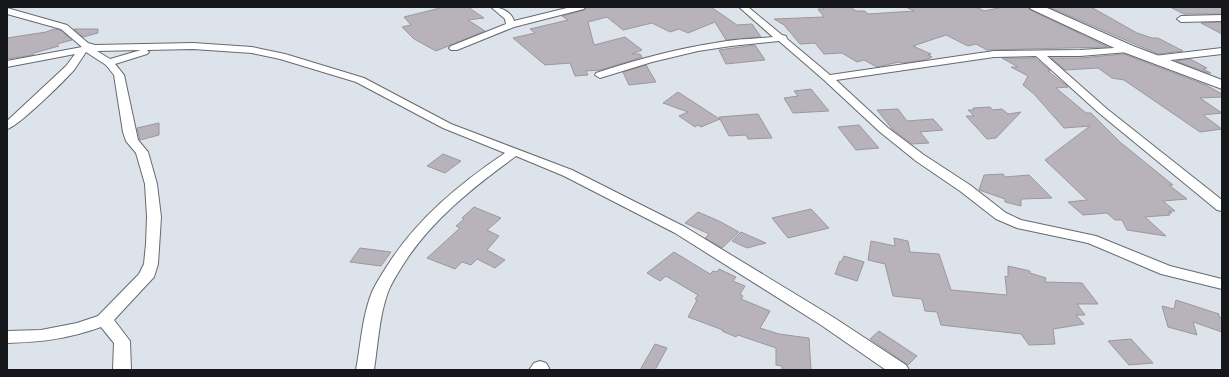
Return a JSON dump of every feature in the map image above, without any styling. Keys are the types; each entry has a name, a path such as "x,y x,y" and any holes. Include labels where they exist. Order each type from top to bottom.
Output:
{"main road":[{"path":"1035,7 1128,49 1222,85"}],"street":[{"path":"495,7 510,18 511,25"},
{"path":"454,48 511,25 581,7"},
{"path":"743,7 783,38 884,130 920,158 965,188 1001,216 1017,224 1091,239 1166,270 1222,284"},
{"path":"7,11 64,27 88,49 109,63 119,75 129,132 132,141 142,152 151,184 154,217 151,264 146,277 104,320 77,329 42,336 7,337"},
{"path":"1181,20 1222,18"},
{"path":"600,75 632,64 698,49 732,43 783,38"},
{"path":"109,63 162,47"},
{"path":"7,64 88,49 216,47 252,50 282,56 360,80 447,126 568,172 680,230 827,321 900,370"},
{"path":"7,126 19,117 88,49"},
{"path":"828,78 994,54 1080,53 1128,49"},
{"path":"1154,59 1222,51"},
{"path":"1038,53 1104,111 1222,207"},
{"path":"365,370 379,294 413,238 449,202 483,172 514,152"},
{"path":"104,320 122,341 122,370"}],"building":[{"path":"444,7 468,7 484,18 468,20 485,31 436,51 414,39 402,27 411,25 404,17"},
{"path":"586,7 711,7 737,25 752,24 761,37 726,40 715,22 688,33 679,29 670,32 652,23 623,30 607,17 588,22 594,45 625,37 642,50 632,54 640,54 642,57 601,70 586,71 588,75 575,76 570,63 545,65 513,38 535,33 530,29 568,20 562,16 584,10"},
{"path":"823,7 850,7 856,11 865,11 868,14 914,11 906,7 976,7 984,11 1003,7 1028,7 1030,10 1108,47 987,50 976,44 968,46 946,35 913,46 931,54 928,55 932,57 925,60 902,63 899,62 877,67 864,60 857,62 842,53 824,54 815,43 800,44 784,25 774,19 824,17 818,9 824,9"},
{"path":"1049,7 1091,7 1137,33 1152,38 1158,38 1183,51 1158,54"},
{"path":"1170,7 1222,7 1222,14 1184,14"},
{"path":"1222,22 1222,34 1201,23"},
{"path":"54,29 60,30 72,40 57,44 59,46 34,53 33,55 7,59 7,38 46,32"},
{"path":"74,29 98,29 98,33 83,37"},
{"path":"755,45 765,60 726,64 719,50"},
{"path":"1124,54 1206,85 1222,94 1222,97 1200,98 1222,113 1203,115 1222,129 1200,132 1124,80 1112,78 1098,68 1065,70 1051,58 1080,58"},
{"path":"1002,58 1035,58 1068,87 1056,88 1086,113 1091,113 1120,142 1173,185 1169,185 1187,199 1163,201 1175,211 1169,211 1172,213 1168,213 1170,215 1145,217 1166,236 1127,230 1122,220 1115,220 1107,213 1083,215 1068,202 1087,200 1045,160 1090,126 1064,128 1034,94 1023,85 1028,76 1011,67 1018,67"},
{"path":"1190,59 1207,68 1203,69 1211,73 1176,61"},
{"path":"646,65 656,82 629,85 623,72"},
{"path":"811,89 829,111 793,113 784,98 798,96 794,91"},
{"path":"678,92 720,119 701,127 698,125 695,127 679,116 688,112 663,103"},
{"path":"990,107 993,110 1002,109 1008,114 1021,112 996,138 987,139 966,116 974,116 968,110 974,110 973,108"},
{"path":"898,109 907,121 933,119 943,130 920,132 929,143 912,144 893,130 877,110"},
{"path":"758,114 772,138 748,139 746,135 729,136 719,117"},
{"path":"159,123 159,135 140,140 137,128"},
{"path":"859,125 879,148 856,150 838,127"},
{"path":"443,154 461,161 445,173 427,166"},
{"path":"1003,174 1005,177 1029,175 1052,198 1021,199 1021,206 1005,202 1005,199 979,190 984,175"},
{"path":"474,207 501,218 487,230 499,236 487,250 505,260 495,268 477,259 471,265 462,262 455,269 427,258 460,228 456,226"},
{"path":"811,209 829,228 788,238 772,218"},
{"path":"698,212 739,232 722,248 705,238 709,234 685,223"},
{"path":"741,232 766,243 747,248 732,241"},
{"path":"894,238 908,241 910,252 939,254 951,290 1007,295 1005,276 1008,277 1008,266 1030,271 1030,273 1046,278 1045,282 1082,283 1098,304 1077,304 1085,315 1076,315 1084,324 1053,329 1055,344 1029,345 1021,334 941,325 937,312 925,311 922,299 893,296 885,264 868,260 871,241 895,246"},
{"path":"360,248 391,252 381,266 350,262"},
{"path":"674,252 710,274 713,271 717,272 719,269 736,277 733,281 745,286 740,294 743,296 741,299 770,311 760,328 779,334 809,338 811,370 782,370 782,366 776,365 776,348 738,335 736,337 722,331 723,330 688,317 698,295 666,276 660,281 647,273"},
{"path":"844,256 864,262 857,281 835,274 840,261 841,262"},
{"path":"1176,300 1219,314 1219,317 1222,318 1222,332 1193,322 1197,335 1168,327 1162,306 1174,309"},
{"path":"879,331 917,356 908,365 870,339"},
{"path":"1131,339 1153,363 1129,365 1108,341"},
{"path":"655,344 667,348 655,370 640,370"}]}
